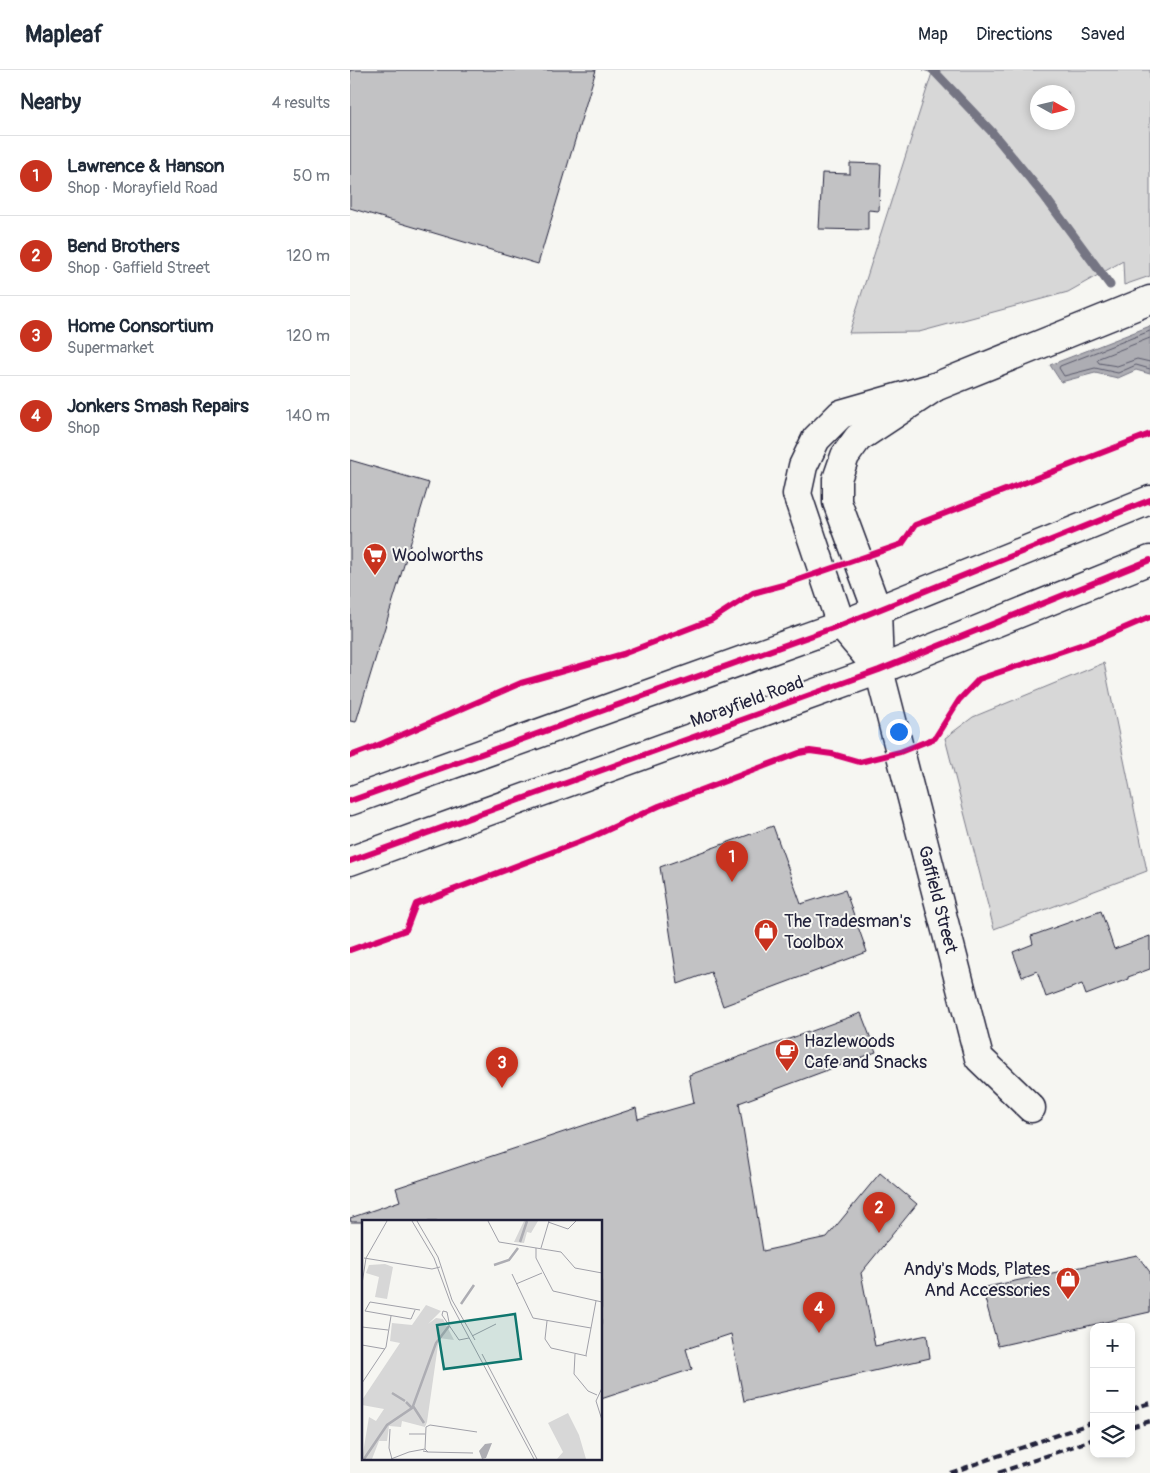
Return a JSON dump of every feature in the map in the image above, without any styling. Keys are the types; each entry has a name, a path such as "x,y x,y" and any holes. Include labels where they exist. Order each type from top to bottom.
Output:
{"main road":[{"path":"878,670 841,625 797,494 802,466 816,439 841,414 935,387 1150,300"},
{"path":"878,670 877,610 837,502 837,479 845,456 858,438 935,387"},
{"path":"350,801 841,625 1150,500"},
{"name":"Morayfield Road","path":"350,860 878,670 1150,560"},
{"name":"Gaffield Street","path":"878,670 979,1058 1031,1108"}],"shaded area":[{"path":"923,70 1150,70 1150,276 1124,285 1123,261 1068,292 919,332 849,333 932,73"},
{"path":"1104,663 1147,871 994,929 945,738 973,717"}],"water":[{"path":"1150,326 1150,374 1136,370 1118,378 1095,373 1061,382 1050,365"}],"building":[{"path":"350,70 596,70 538,264 350,208"},
{"path":"850,163 881,164 879,211 868,210 868,230 819,229 822,173 850,174"},
{"name":"Woolworths","path":"350,460 429,483 356,722 350,721"},
{"path":"773,826 801,904 845,890 867,952 723,1006 711,972 678,984 660,867"},
{"path":"1101,911 1114,949 1150,936 1150,969 1086,995 1082,984 1046,997 1037,971 1022,977 1013,952 1033,944 1031,936"},
{"path":"861,1013 876,1052 739,1103 763,1251 827,1237 880,1173 917,1204 861,1273 875,1346 927,1335 930,1358 744,1401 731,1334 686,1349 692,1369 602,1399 602,1220 362,1220 362,1222 351,1222 350,1218 400,1201 396,1188 636,1108 638,1119 694,1103 689,1075"},
{"name":"Andy's Mods, Plates And Accessories","path":"1137,1255 1150,1272 1150,1312 1101,1323 1090,1323 1090,1325 998,1346 982,1288"}],"waterway":[{"path":"933,70 991,131 1045,197 1110,285"}],"railway":[{"path":"1135,1408 1150,1403"},
{"path":"1135,1426 1150,1421"},
{"path":"950,1473 1090,1423"},
{"path":"998,1473 1090,1440"}],"cycle path":[{"path":"350,756 521,683 623,654 711,620 753,593 783,585 902,544 915,525 1150,434"},
{"path":"350,801 841,625 1150,500"},
{"path":"350,861 879,670 1150,560"},
{"path":"350,950 406,930 416,904 592,837 659,806 799,753 810,751 832,754 860,762 900,752 935,738 959,700 979,679 1101,638 1150,617"}],"place":[{"name":"Woolworths","path":"375,576"},
{"name":"Lawrence & Hanson","path":"732,882"},
{"name":"The Tradesman's Toolbox","path":"766,952"},
{"name":"Hazlewoods Cafe and Snacks","path":"787,1072"},
{"name":"Home Consortium","path":"502,1088"},
{"name":"Bend Brothers","path":"879,1233"},
{"name":"Andy's Mods, Plates And Accessories","path":"1068,1300"},
{"name":"Jonkers Smash Repairs","path":"819,1333"}]}
